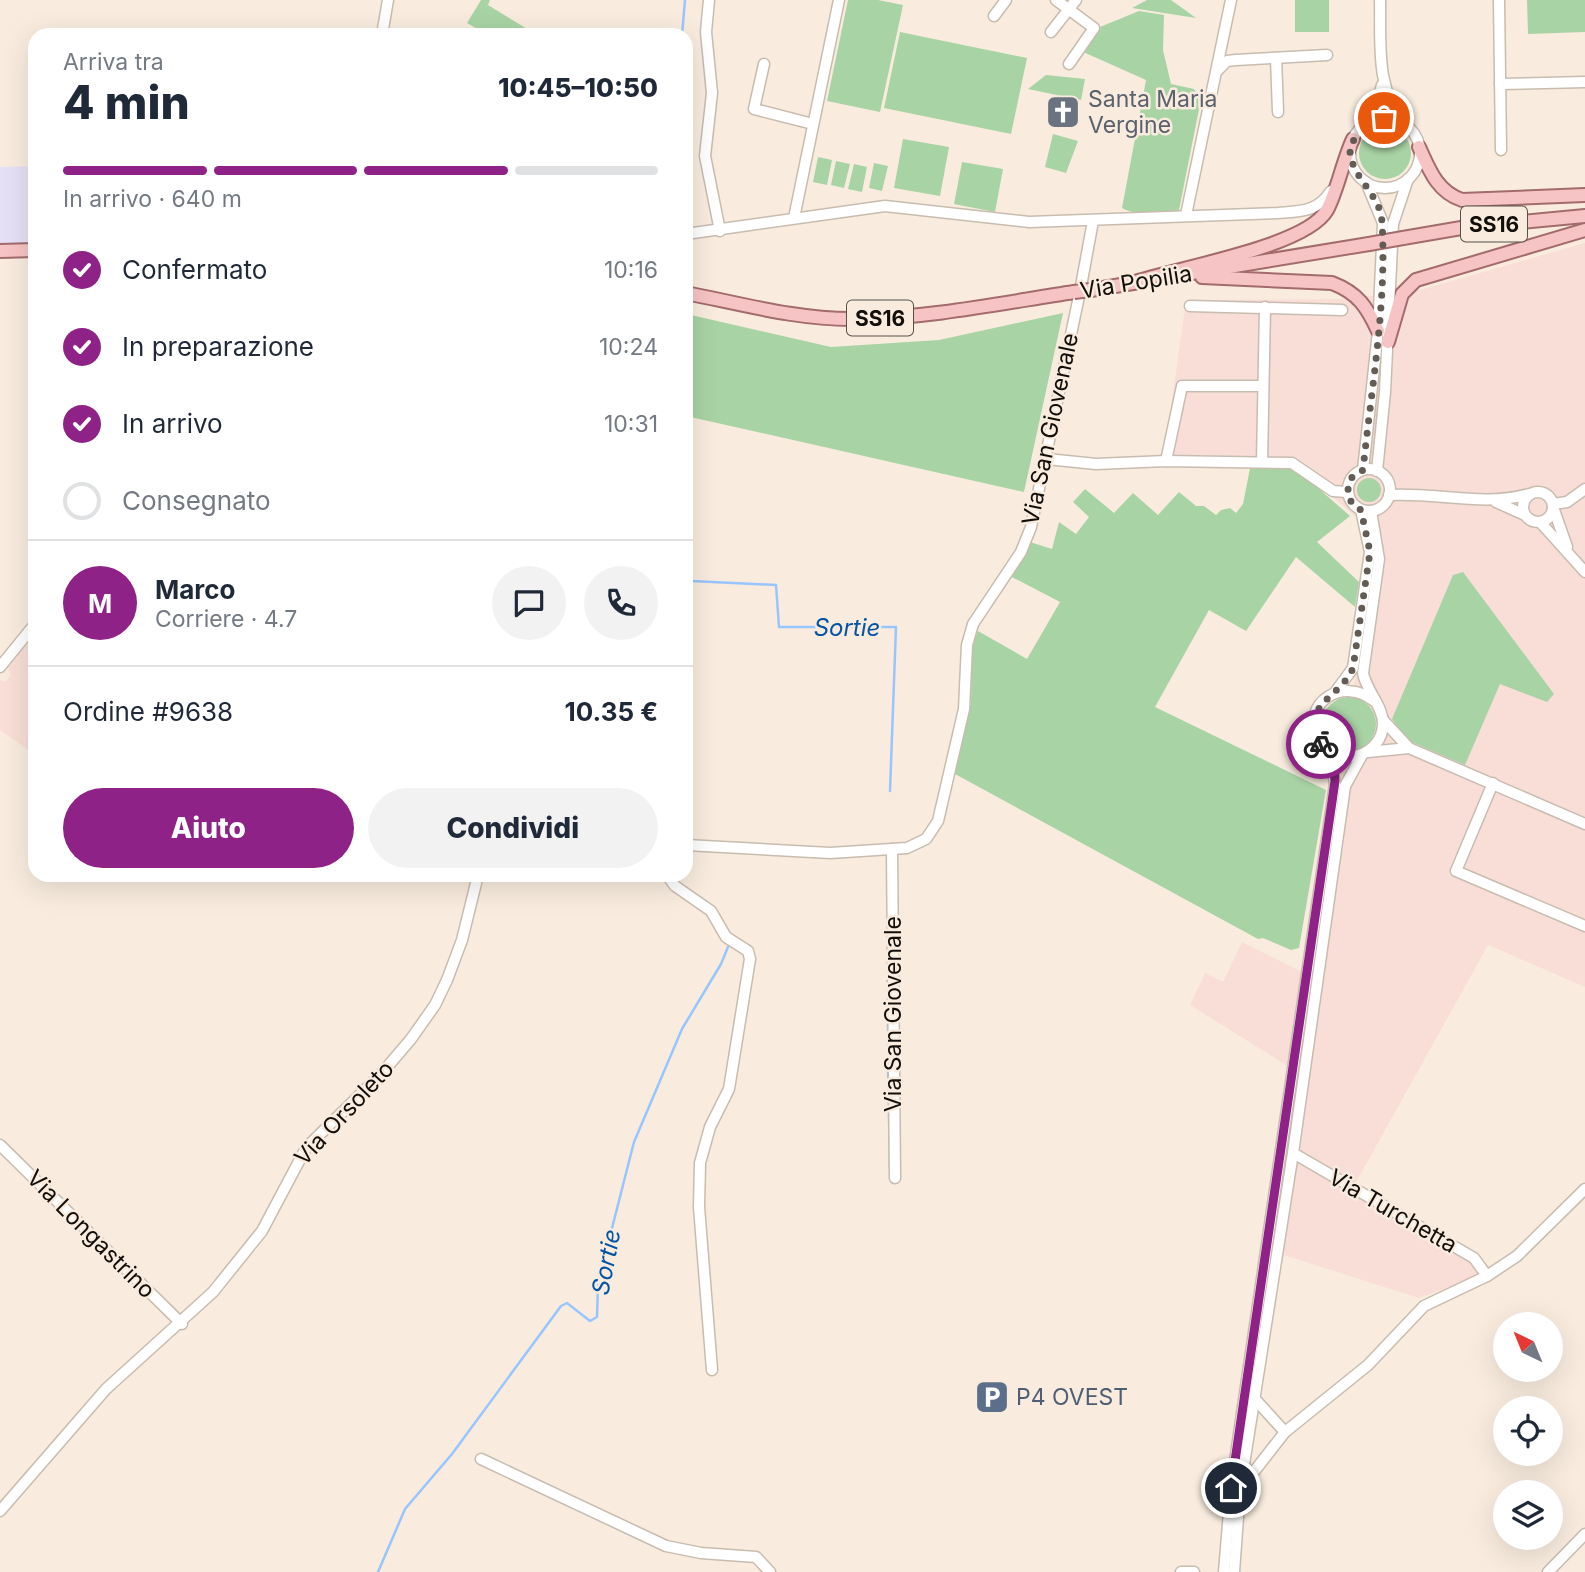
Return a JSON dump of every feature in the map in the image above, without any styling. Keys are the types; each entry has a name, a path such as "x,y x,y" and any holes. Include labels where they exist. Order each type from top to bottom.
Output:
{"main road":[{"path":"1132,283 1299,234 1322,217 1353,139"},
{"path":"1419,147 1438,184 1445,192 1462,200 1585,195"},
{"name":"Via Popilia","path":"693,294 786,313 854,319 925,316 1467,227 1585,216"},
{"path":"1388,342 1402,294 1416,281 1585,230"},
{"path":"0,251 28,250"},
{"path":"1177,275 1332,283 1352,291 1367,306 1378,331"}],"street":[{"path":"383,28 388,0"},
{"path":"709,0 706,32 712,93 705,156 720,231"},
{"path":"794,218 839,0"},
{"path":"994,16 1006,0"},
{"path":"1056,0 1094,28 1069,64"},
{"path":"1051,32 1076,0"},
{"path":"1186,215 1231,0"},
{"path":"1377,471 1388,342 1393,225 1408,179 1419,159 1419,147 1390,104 1383,81 1380,0"},
{"path":"1499,0 1501,150"},
{"path":"1222,48 1251,59"},
{"path":"1222,48 1236,60"},
{"path":"1217,72 1227,61 1327,55"},
{"path":"1276,58 1278,112"},
{"path":"764,64 754,109 813,124"},
{"path":"1363,470 1378,331 1382,223 1366,182 1351,163 1353,139 1376,106 1383,81"},
{"path":"1500,84 1585,82"},
{"path":"1363,126 1384,118 1407,126"},
{"path":"1366,182 1387,188 1408,179"},
{"path":"693,233 885,205 1029,222 1311,210 1324,202 1335,184"},
{"name":"Via San Giovenale","path":"693,845 831,853 907,848 926,839 939,821 964,709 970,634 973,624 1021,552 1031,527 1081,291 1093,221"},
{"path":"1190,306 1342,310"},
{"path":"1262,462 1265,307"},
{"path":"1166,461 1182,386 1263,386"},
{"path":"1047,458 1096,464 1166,461 1292,463 1333,491 1347,492"},
{"path":"1415,494 1388,481 1377,471 1363,470 1351,478 1347,492 1352,503 1366,511 1379,559 1363,673 1365,685 1383,720 1409,748 1585,824"},
{"path":"1366,511 1383,506 1389,495 1388,481"},
{"path":"1553,506 1567,502 1585,489"},
{"path":"1389,495 1415,494 1496,501 1537,491 1546,494 1553,506 1568,551"},
{"path":"1525,515 1523,501 1529,494"},
{"path":"1496,501 1540,522 1585,572"},
{"path":"1540,522 1548,519 1553,506"},
{"path":"1366,511 1370,552 1353,668 1335,692 1319,706 1314,726 1322,746 1330,752 1351,758 1409,748"},
{"path":"0,667 28,633"},
{"path":"1335,692 1356,690 1374,701"},
{"path":"1234,1572 1240,1490 1293,1153 1345,786 1364,754 1379,739 1383,720"},
{"path":"1224,1572 1231,1488 1335,781 1330,752"},
{"path":"1493,783 1456,871 1585,926"},
{"name":"Via San Giovenale","path":"892,849 895,1178"},
{"name":"Via Orsoleto","path":"0,1511 106,1389 182,1324 247,1253 306,1148 382,1073 435,1005 462,940 476,882"},
{"path":"672,882 711,911 726,937 748,951 750,959 729,1089 710,1127 700,1163 699,1207 712,1370"},
{"name":"Via Longastrino","path":"0,1144 182,1324"},
{"name":"Via Turchetta","path":"1293,1153 1474,1258 1487,1276"},
{"name":"Via Turchetta","path":"1240,1490 1285,1432 1368,1365 1424,1306 1487,1276 1529,1246 1585,1189"},
{"path":"1254,1398 1285,1432"},
{"path":"481,1459 666,1546 701,1553 756,1557 770,1572"},
{"path":"1548,1572 1585,1534"},
{"path":"1181,1572 1194,1572"}],"shaded area":[{"path":"28,166 28,243 0,244 0,167"},
{"path":"1585,243 1585,987 1488,945 1354,1186 1495,1270 1419,1298 1274,1252 1297,1072 1190,1005 1205,973 1223,982 1242,942 1310,976 1364,619 1374,533 1293,462 1164,459 1186,300 1347,299 1420,290"},
{"path":"28,643 28,750 0,730 0,680 6,682 11,675 8,668"}],"green space":[{"path":"481,0 490,0 488,5 526,28 476,28 467,23"},
{"path":"848,0 878,0 903,5 880,112 827,101"},
{"path":"1147,0 1171,0 1196,18 1132,8"},
{"path":"1295,0 1329,0 1329,32 1295,32"},
{"path":"1527,0 1585,0 1585,32 1528,34"},
{"path":"1139,11 1164,15 1163,50 1171,84 1194,89 1201,99 1179,210 1165,213 1149,214 1122,208 1146,80 1081,51 1100,27"},
{"path":"900,32 1027,58 1011,134 884,108"},
{"path":"1046,75 1085,79 1081,100 1028,89"},
{"path":"1385,127 1404,134 1411,153 1404,172 1385,179 1366,172 1359,153 1366,134"},
{"path":"1053,134 1078,141 1066,173 1045,167"},
{"path":"903,139 949,147 940,196 894,188"},
{"path":"818,157 832,160 827,185 813,182"},
{"path":"836,161 850,164 844,188 831,185"},
{"path":"962,162 1003,169 995,212 954,204"},
{"path":"874,163 888,166 882,191 869,188"},
{"path":"854,164 867,167 862,192 848,189"},
{"path":"1063,313 1024,492 693,418 693,315 831,347 939,340"},
{"path":"1250,468 1290,469 1302,474 1350,516 1317,542 1359,582 1355,607 1296,557 1246,631 1209,610 1155,707 1326,790 1299,948 1291,950 1263,938 1258,939 955,774 971,703 972,645 978,631 1027,659 1060,602 1010,576 1030,542 1052,549 1059,522 1076,534 1089,517 1073,502 1085,489 1114,513 1133,493 1158,515 1179,492 1196,506 1204,506 1216,515 1221,510 1230,508 1236,513 1243,504"},
{"path":"1369,478 1378,481 1381,490 1378,499 1369,502 1360,499 1357,490 1360,481"},
{"path":"1463,572 1554,694 1547,702 1500,684 1465,765 1407,740 1392,719 1453,575"},
{"path":"1349,697 1368,705 1376,724 1368,743 1349,751 1330,743 1322,724 1330,705"}],"waterway":[{"name":"Sortie","path":"683,28 685,0"},
{"name":"Sortie","path":"693,581 776,585 779,627 896,627 890,791"},
{"name":"Sortie","path":"378,1572 405,1509 452,1454 561,1306 567,1303 590,1321 597,1317 598,1283 634,1142 682,1029 721,964 728,947"},
{"name":"Sortie","path":"888,980 888,1054"},
{"name":"Sortie","path":"888,1063 890,1169"}],"way so far":[{"path":"1321,744 1314,726 1315,716 1319,706 1349,677 1353,668 1370,552 1361,510 1352,503 1347,492 1351,478 1363,470 1378,331 1382,223 1381,213 1366,182 1359,177 1351,163 1350,146 1363,126 1384,118"}],"place":[{"name":"Santa Maria Vergine","path":"1063,112"},
{"name":"P4 OVEST","path":"992,1397"}],"route":[{"path":"1231,1488 1335,781 1333,759 1321,744"}]}
